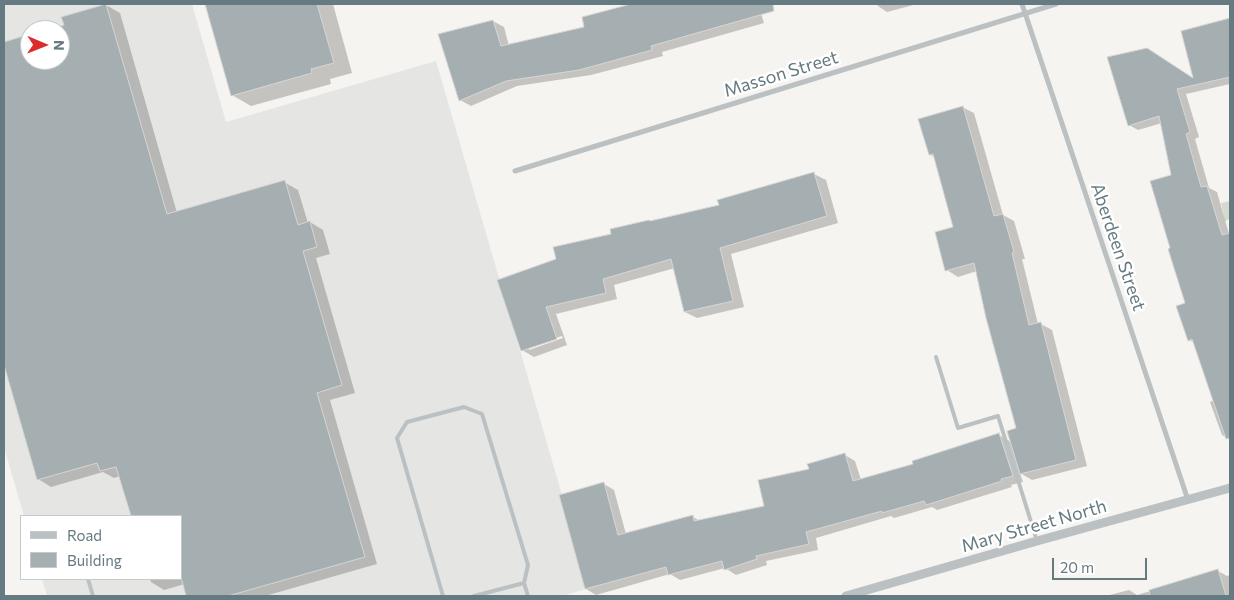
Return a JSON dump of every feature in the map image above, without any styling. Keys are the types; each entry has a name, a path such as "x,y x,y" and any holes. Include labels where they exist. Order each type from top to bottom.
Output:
{"street":[{"name":"Aberdeen Street","path":"1022,4 1188,500"},
{"name":"Masson Street","path":"514,171 1056,4"},
{"name":"Mary Street North","path":"846,596 1230,488"}],"lane":[{"path":"936,357 958,428 998,416 1038,541"},
{"path":"442,596 397,438 407,422 464,407 482,414 528,565 524,583 528,596"},
{"path":"88,580 93,596"},
{"path":"474,596 524,583"}],"shaded area":[{"path":"4,4 192,4 226,122 436,61 589,588 562,596 47,596 42,580 182,580 182,515 24,515 4,447"},
{"path":"1230,201 1230,219 1225,221 1221,203"}],"building":[{"path":"106,4 167,214 285,180 298,225 310,221 317,247 303,251 342,385 317,393 365,557 228,596 186,596 182,580 182,515 131,515 116,467 100,471 97,463 37,480 4,365 4,42 20,37 20,70 70,70 70,20 62,20 61,17"},
{"path":"205,4 317,4 334,63 311,69 312,73 231,96"},
{"path":"631,4 773,4 774,11 651,46 652,50 579,70 506,81 459,101 438,34 493,20 501,46 584,27 582,17"},
{"path":"1230,18 1230,77 1177,89 1190,132 1186,134 1201,187 1207,186 1222,235 1230,233 1230,438 1226,439 1192,339 1188,341 1176,306 1185,303 1150,181 1171,175 1159,116 1128,126 1107,57 1147,48 1193,78 1181,31"},
{"path":"963,106 994,216 1003,214 1014,252 1012,253 1029,325 1041,322 1076,460 1020,474 1007,431 1016,428 986,318 974,263 945,271 935,232 953,227 933,154 929,155 918,119"},
{"path":"814,172 827,216 720,248 733,301 684,312 671,259 603,279 606,293 546,307 557,339 521,351 497,280 556,259 553,247 611,234 610,229 719,205 717,200"},
{"path":"999,433 1013,476 926,505 924,501 806,532 809,544 756,556 757,559 724,570 722,561 668,575 666,567 585,589 559,495 604,482 618,535 693,515 694,521 764,506 758,480 809,469 807,464 845,453 853,481 913,464 912,461"},
{"path":"1218,569 1226,596 1150,596 1149,590"}]}
